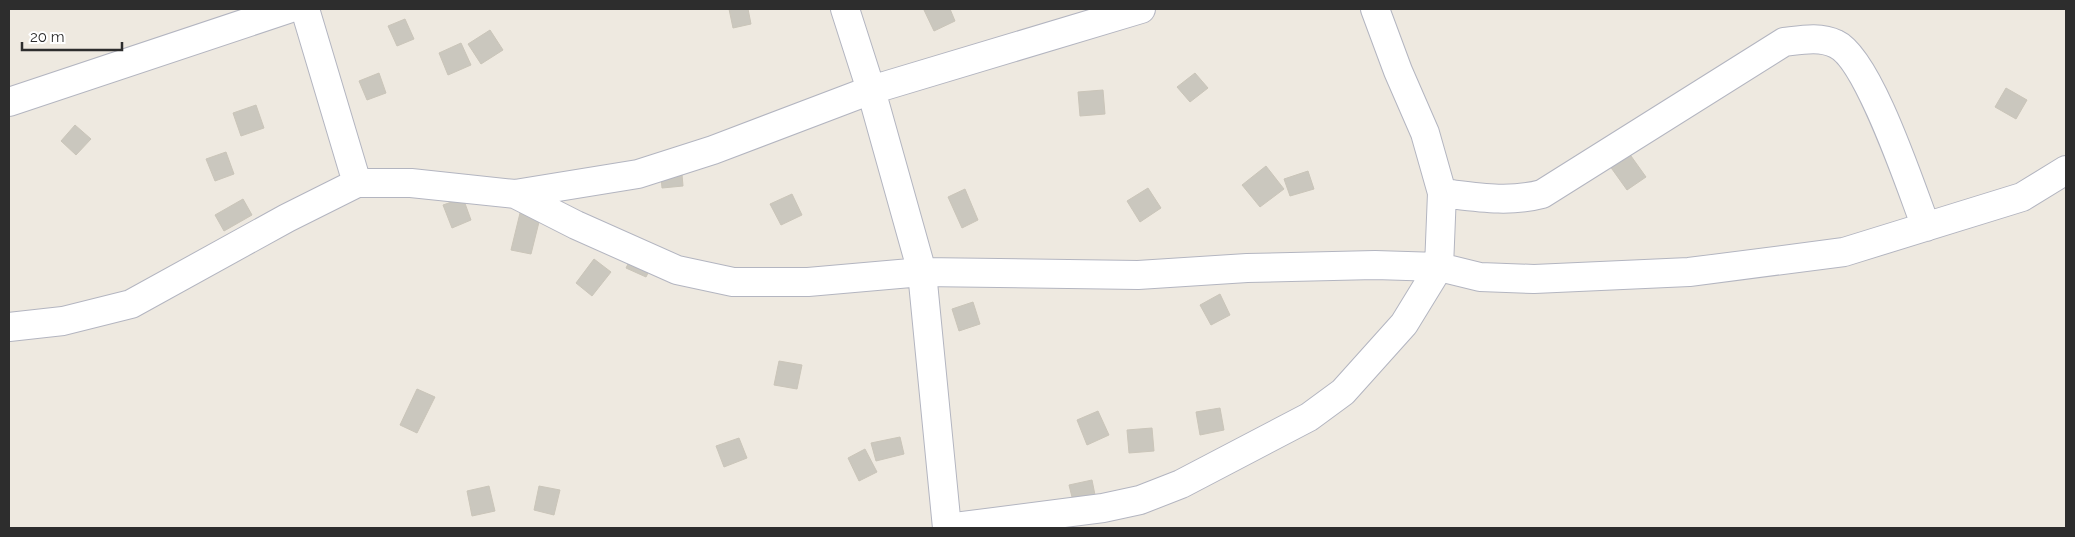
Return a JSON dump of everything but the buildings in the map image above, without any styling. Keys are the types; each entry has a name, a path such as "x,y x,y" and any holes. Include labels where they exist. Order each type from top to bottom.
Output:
{"street":[{"path":"9,102 288,9"},
{"path":"305,9 357,183"},
{"path":"844,9 871,90 922,272 947,528 1103,508 1140,500 1181,484 1309,417 1343,392 1404,324 1439,267 1442,194 1426,133 1398,71 1375,9"},
{"path":"9,327 63,321 131,304 288,218 357,183 411,182 515,194 638,174 712,150 871,90 1141,9"},
{"path":"1442,194 1498,200 1520,200 1542,194 1784,42 1822,39 1838,45 1863,73 1885,119 1926,227"},
{"path":"515,194 576,225 677,270 733,282 808,282 922,272 1138,275 1326,265 1439,267 1480,277 1534,279 1689,272 1844,252 2022,197 2066,170"}]}
